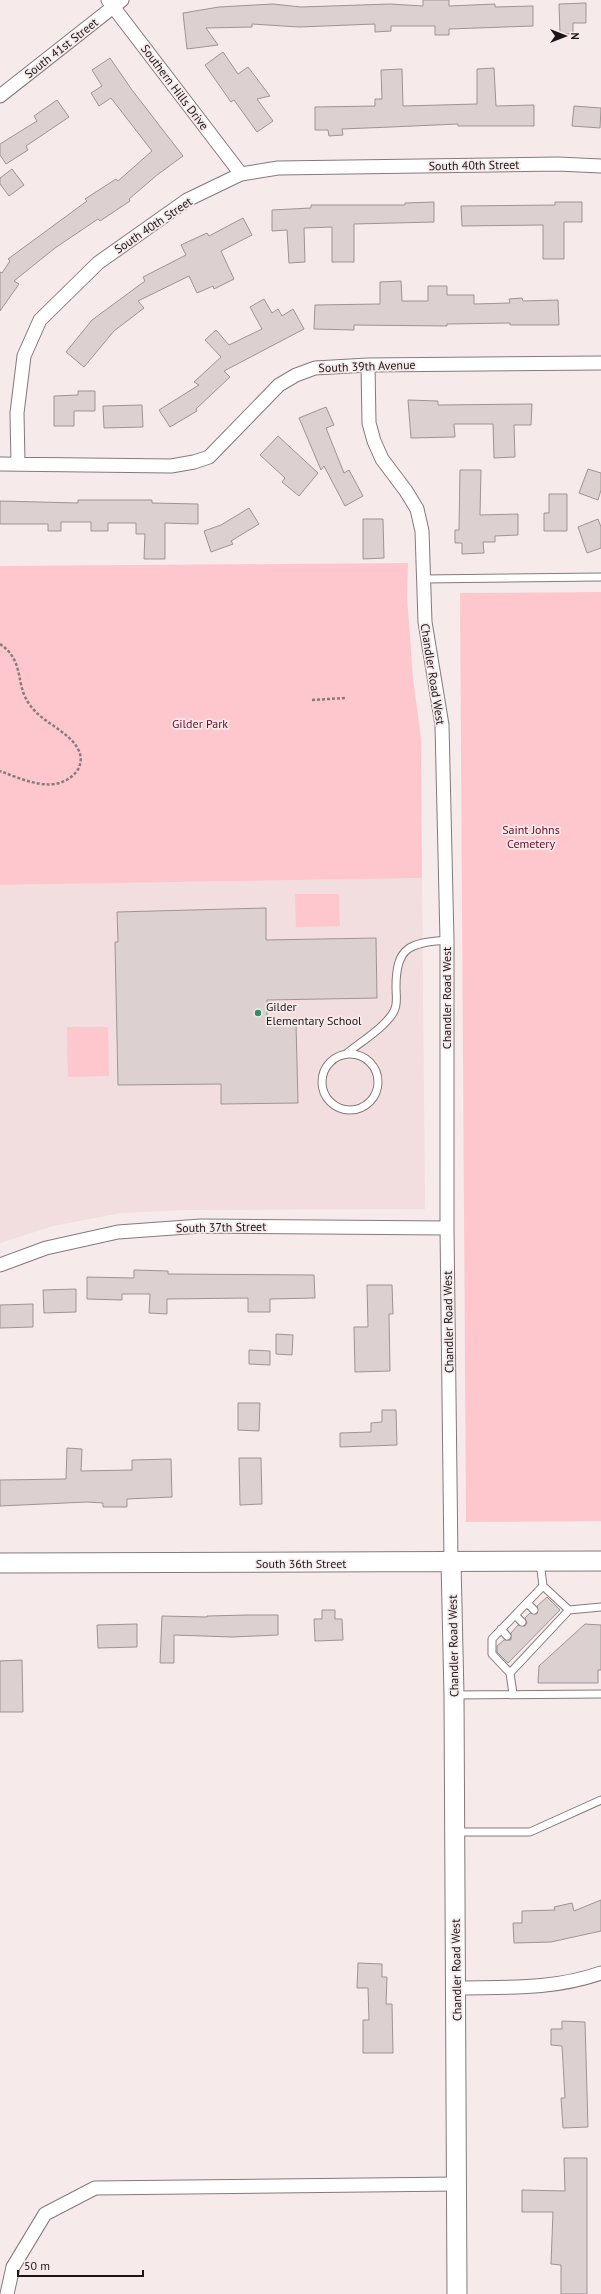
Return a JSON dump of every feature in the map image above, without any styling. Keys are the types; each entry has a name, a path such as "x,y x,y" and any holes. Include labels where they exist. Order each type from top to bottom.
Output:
{"main road":[{"name":"South 36th Street","path":"0,1563 601,1561"},
{"name":"Chandler Road West","path":"451,1562 457,1988 457,2294"}],"street":[{"name":"South 41st Street","path":"0,96 115,2"},
{"name":"Southern Hills Drive","path":"115,2 241,174"},
{"name":"South 40th Street","path":"18,463 17,413 24,356 40,320 98,263 187,200 241,174 278,168 558,164 601,166"},
{"name":"South 39th Avenue","path":"0,464 18,463 171,466 194,462 209,457 279,385 296,375 315,368 368,365 601,363"},
{"name":"Chandler Road West","path":"368,365 370,423 374,442 382,459 406,491 416,509 422,531 424,622 442,725 444,758 447,940 447,1228 451,1562"},
{"name":"South 37th Street","path":"0,1265 46,1248 118,1232 201,1226 447,1228"},
{"path":"457,1988 547,1987 579,1981 601,1973"},
{"path":"7,2294 13,2267 44,2214 95,2188 457,2184"}],"lane":[{"path":"423,579 601,577"},
{"path":"346,1054 363,1057 376,1070 378,1078 375,1095 370,1102 354,1110 344,1109 332,1102 324,1090 322,1081 324,1071 337,1057 346,1054 394,1012 397,1002 396,968 403,953 415,944 447,940"},
{"path":"540,1562 543,1586 569,1610"},
{"path":"513,1694 510,1673 492,1654 492,1639 543,1586"},
{"path":"527,1603 534,1610"},
{"path":"510,1673 524,1652 549,1625 569,1610 601,1607"},
{"path":"515,1615 522,1622"},
{"path":"501,1629 507,1636"},
{"path":"454,1695 601,1694"},
{"path":"454,1832 530,1832 601,1800"}],"path":[{"path":"0,644 12,654 17,664 22,693 31,707 69,739 79,750 81,758 80,766 75,773 66,780 50,785 28,782 0,771"},
{"path":"312,700 345,698"}],"shaded area":[{"path":"422,878 425,1209 184,1210 121,1213 53,1226 0,1243 0,885"}],"green space":[{"name":"Gilder Park","path":"408,563 407,597 413,678 421,739 422,878 0,885 0,566"},
{"name":"Saint Johns Cemetery","path":"601,592 601,1521 466,1522 460,593"},
{"path":"295,894 339,894 340,926 296,927"},
{"path":"67,1027 108,1027 109,1076 68,1077"}],"building":[{"path":"423,0 449,0 449,6 495,4 495,7 533,6 533,26 449,29 449,35 435,35 435,26 391,26 391,31 375,32 375,24 299,27 252,24 252,27 206,28 218,45 187,49 183,13 219,7 273,4 301,7 390,4 423,6"},
{"path":"586,3 586,23 573,23 573,34 560,34 559,4"},
{"path":"223,52 238,74 248,67 270,96 257,99 273,121 257,132 234,100 231,102 205,65"},
{"path":"110,58 132,90 183,156 157,175 129,199 130,201 100,221 98,219 55,248 14,281 19,284 0,311 0,272 2,273 10,261 8,259 87,201 85,199 116,179 118,181 152,151 111,98 99,106 91,93 102,86 92,70"},
{"path":"494,68 496,106 534,105 534,126 458,126 458,124 342,129 343,135 329,136 328,130 315,130 315,107 375,106 375,99 382,99 381,70 402,69 403,106 477,104 477,69"},
{"path":"57,100 69,117 26,146 28,150 6,164 0,155 0,144 37,121 34,116"},
{"path":"574,106 601,108 600,128 572,126"},
{"path":"12,169 24,185 9,196 0,184 0,178"},
{"path":"434,202 434,222 354,224 354,262 332,262 332,227 304,228 305,262 289,263 287,230 272,231 272,210 311,208 311,205 405,205 405,203"},
{"path":"555,202 582,202 582,222 564,222 564,259 543,259 543,225 462,226 461,206 555,205"},
{"path":"243,218 252,235 221,251 234,279 214,289 213,286 197,293 189,276 138,301 144,308 114,331 84,367 66,352 92,320 145,281 143,277 186,255 181,245 207,233 209,236"},
{"path":"401,281 402,301 428,301 428,286 447,286 447,295 474,295 474,304 510,303 509,299 522,298 523,301 558,300 559,325 510,325 510,323 447,324 447,326 354,325 354,330 314,329 315,305 380,304 380,282"},
{"path":"264,299 272,313 278,309 282,316 293,309 304,329 224,371 230,377 196,409 197,411 170,427 159,410 199,385 194,382 221,357 205,340 216,330 229,345 262,329 250,307"},
{"path":"78,391 95,391 95,411 74,411 74,426 54,426 54,396 78,395"},
{"path":"408,400 438,401 438,405 532,404 531,425 514,425 515,457 494,458 493,424 454,424 455,437 411,438"},
{"path":"142,405 143,427 104,428 103,406"},
{"path":"326,407 334,425 326,428 344,473 349,470 363,496 345,506 324,466 321,470 299,418"},
{"path":"278,436 318,473 299,496 282,482 285,478 260,455"},
{"path":"588,469 601,473 601,490 598,500 579,493"},
{"path":"460,470 481,470 480,515 518,514 518,535 495,536 495,542 483,542 484,553 462,554 462,543 455,543 455,530 459,530"},
{"path":"549,494 567,494 567,531 544,531 544,513 549,513"},
{"path":"78,500 152,500 152,503 198,504 198,524 165,523 165,559 144,559 145,534 136,534 136,523 108,523 108,531 91,531 91,522 61,522 61,531 48,531 48,524 0,524 0,501 78,503"},
{"path":"249,508 259,524 231,541 233,544 211,552 204,531 221,525"},
{"path":"363,519 383,519 384,558 363,559"},
{"path":"598,519 601,527 601,548 587,553 578,527"},
{"name":"Gilder Elementary School","path":"266,908 266,940 376,938 377,998 267,1000 267,1025 296,1024 298,1103 221,1104 221,1084 118,1085 115,942 118,942 117,912"},
{"path":"134,1270 168,1271 168,1274 314,1275 315,1298 270,1299 270,1312 248,1312 248,1298 167,1299 167,1314 149,1313 150,1294 122,1294 122,1300 87,1299 87,1277 134,1278"},
{"path":"367,1285 392,1285 393,1314 389,1314 390,1371 355,1372 354,1327 368,1327"},
{"path":"76,1289 76,1312 44,1313 43,1290"},
{"path":"33,1304 33,1327 0,1328 0,1305"},
{"path":"276,1334 293,1335 292,1355 276,1354"},
{"path":"249,1350 270,1351 270,1365 249,1364"},
{"path":"238,1403 260,1403 259,1431 238,1430"},
{"path":"382,1410 396,1410 397,1445 340,1447 340,1433 371,1432 371,1423 382,1422"},
{"path":"67,1448 82,1449 81,1471 132,1470 132,1460 171,1459 172,1497 127,1499 127,1507 103,1507 103,1503 87,1502 0,1506 0,1480 66,1479"},
{"path":"239,1458 261,1458 262,1504 240,1505"},
{"path":"547,1597 560,1610 508,1663 497,1652 497,1646 504,1640 511,1640 511,1633 518,1625 525,1626 527,1623 525,1618 530,1613 537,1614 537,1606"},
{"path":"322,1610 335,1610 335,1619 342,1619 343,1640 315,1641 314,1619 322,1619"},
{"path":"278,1615 278,1635 232,1637 174,1635 174,1663 160,1663 162,1616 207,1617"},
{"path":"137,1624 137,1647 98,1648 97,1625"},
{"path":"585,1624 601,1625 601,1670 598,1670 598,1683 538,1683 539,1666"},
{"path":"22,1660 23,1712 0,1712 0,1661"},
{"path":"601,1900 601,1931 551,1942 514,1943 513,1923 522,1923 522,1911 555,1910 554,1907 572,1903 574,1911"},
{"path":"358,1963 382,1964 382,1977 387,1977 386,2004 392,2004 393,2053 363,2053 363,2020 369,2020 368,1988 357,1988"},
{"path":"562,2021 585,2022 588,2127 563,2128 561,2098 565,2098 562,2046 551,2045 551,2029 562,2029"},
{"path":"564,2158 587,2158 587,2294 561,2294 561,2265 551,2264 553,2212 522,2212 522,2190 565,2191"}],"place":[{"name":"Gilder Elementary School","path":"258,1013"}]}
